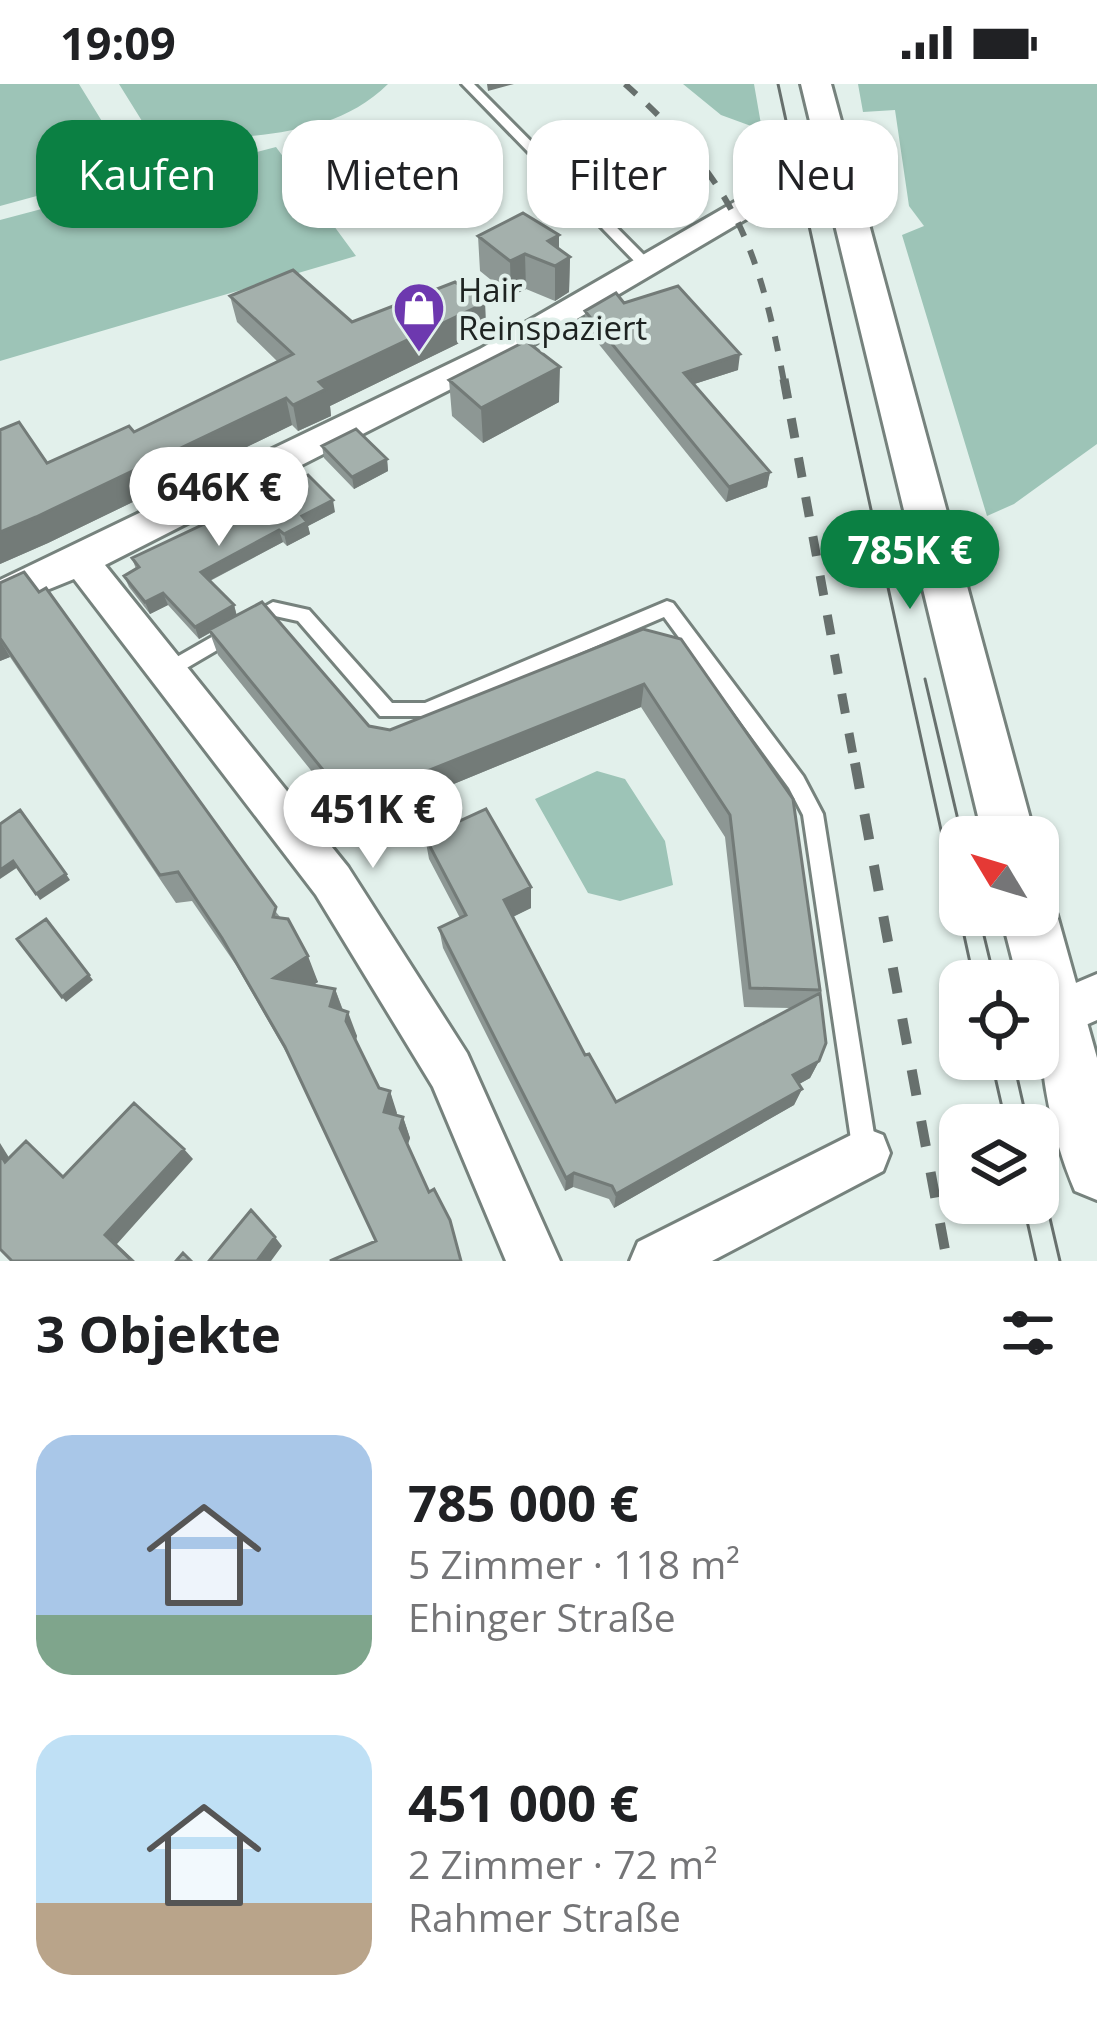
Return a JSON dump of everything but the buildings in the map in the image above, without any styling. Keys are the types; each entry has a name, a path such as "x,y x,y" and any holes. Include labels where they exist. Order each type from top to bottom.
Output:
{"street":[{"path":"816,84 827,120"},
{"path":"0,595 81,561 490,356 733,213"},
{"path":"857,228 1004,816"},
{"path":"81,561 332,881 438,1051 532,1261"},
{"path":"1040,936 1076,1006 1097,1169"},
{"path":"657,1261 865,1153"}],"lane":[{"path":"468,84 644,262"},
{"path":"167,671 273,609 303,615 387,711 426,711 667,608 796,782 813,814 865,1153"}],"green space":[{"path":"0,84 79,84 101,120 36,120 36,196 0,206"},
{"path":"119,84 388,84 337,118 282,120 280,132 258,135 258,120 141,120"},
{"path":"683,84 754,84 760,120 721,115"},
{"path":"858,84 1097,84 1097,444 1014,504 987,516 902,235 924,226 909,206 895,110 863,112"},
{"path":"276,147 282,155 282,228 335,228 356,256 0,361 0,220 36,210 36,228 258,228 258,152"},
{"path":"597,771 625,779 665,841 673,885 620,901 588,893 535,799"}],"tram line":[{"path":"778,84 969,960"},
{"path":"925,679 957,816"},
{"path":"984,936 990,960"},
{"path":"996,1080 1001,1104"},
{"path":"1018,1080 1023,1104"},
{"path":"1028,1224 1036,1261"},
{"path":"1051,1224 1060,1261"}],"railway":[{"path":"625,84 691,151 735,216 763,290 784,382"},
{"path":"784,379 855,766"},
{"path":"855,763 947,1261"}],"place":[{"name":"Hair Reinspaziert","path":"419,354"}]}
